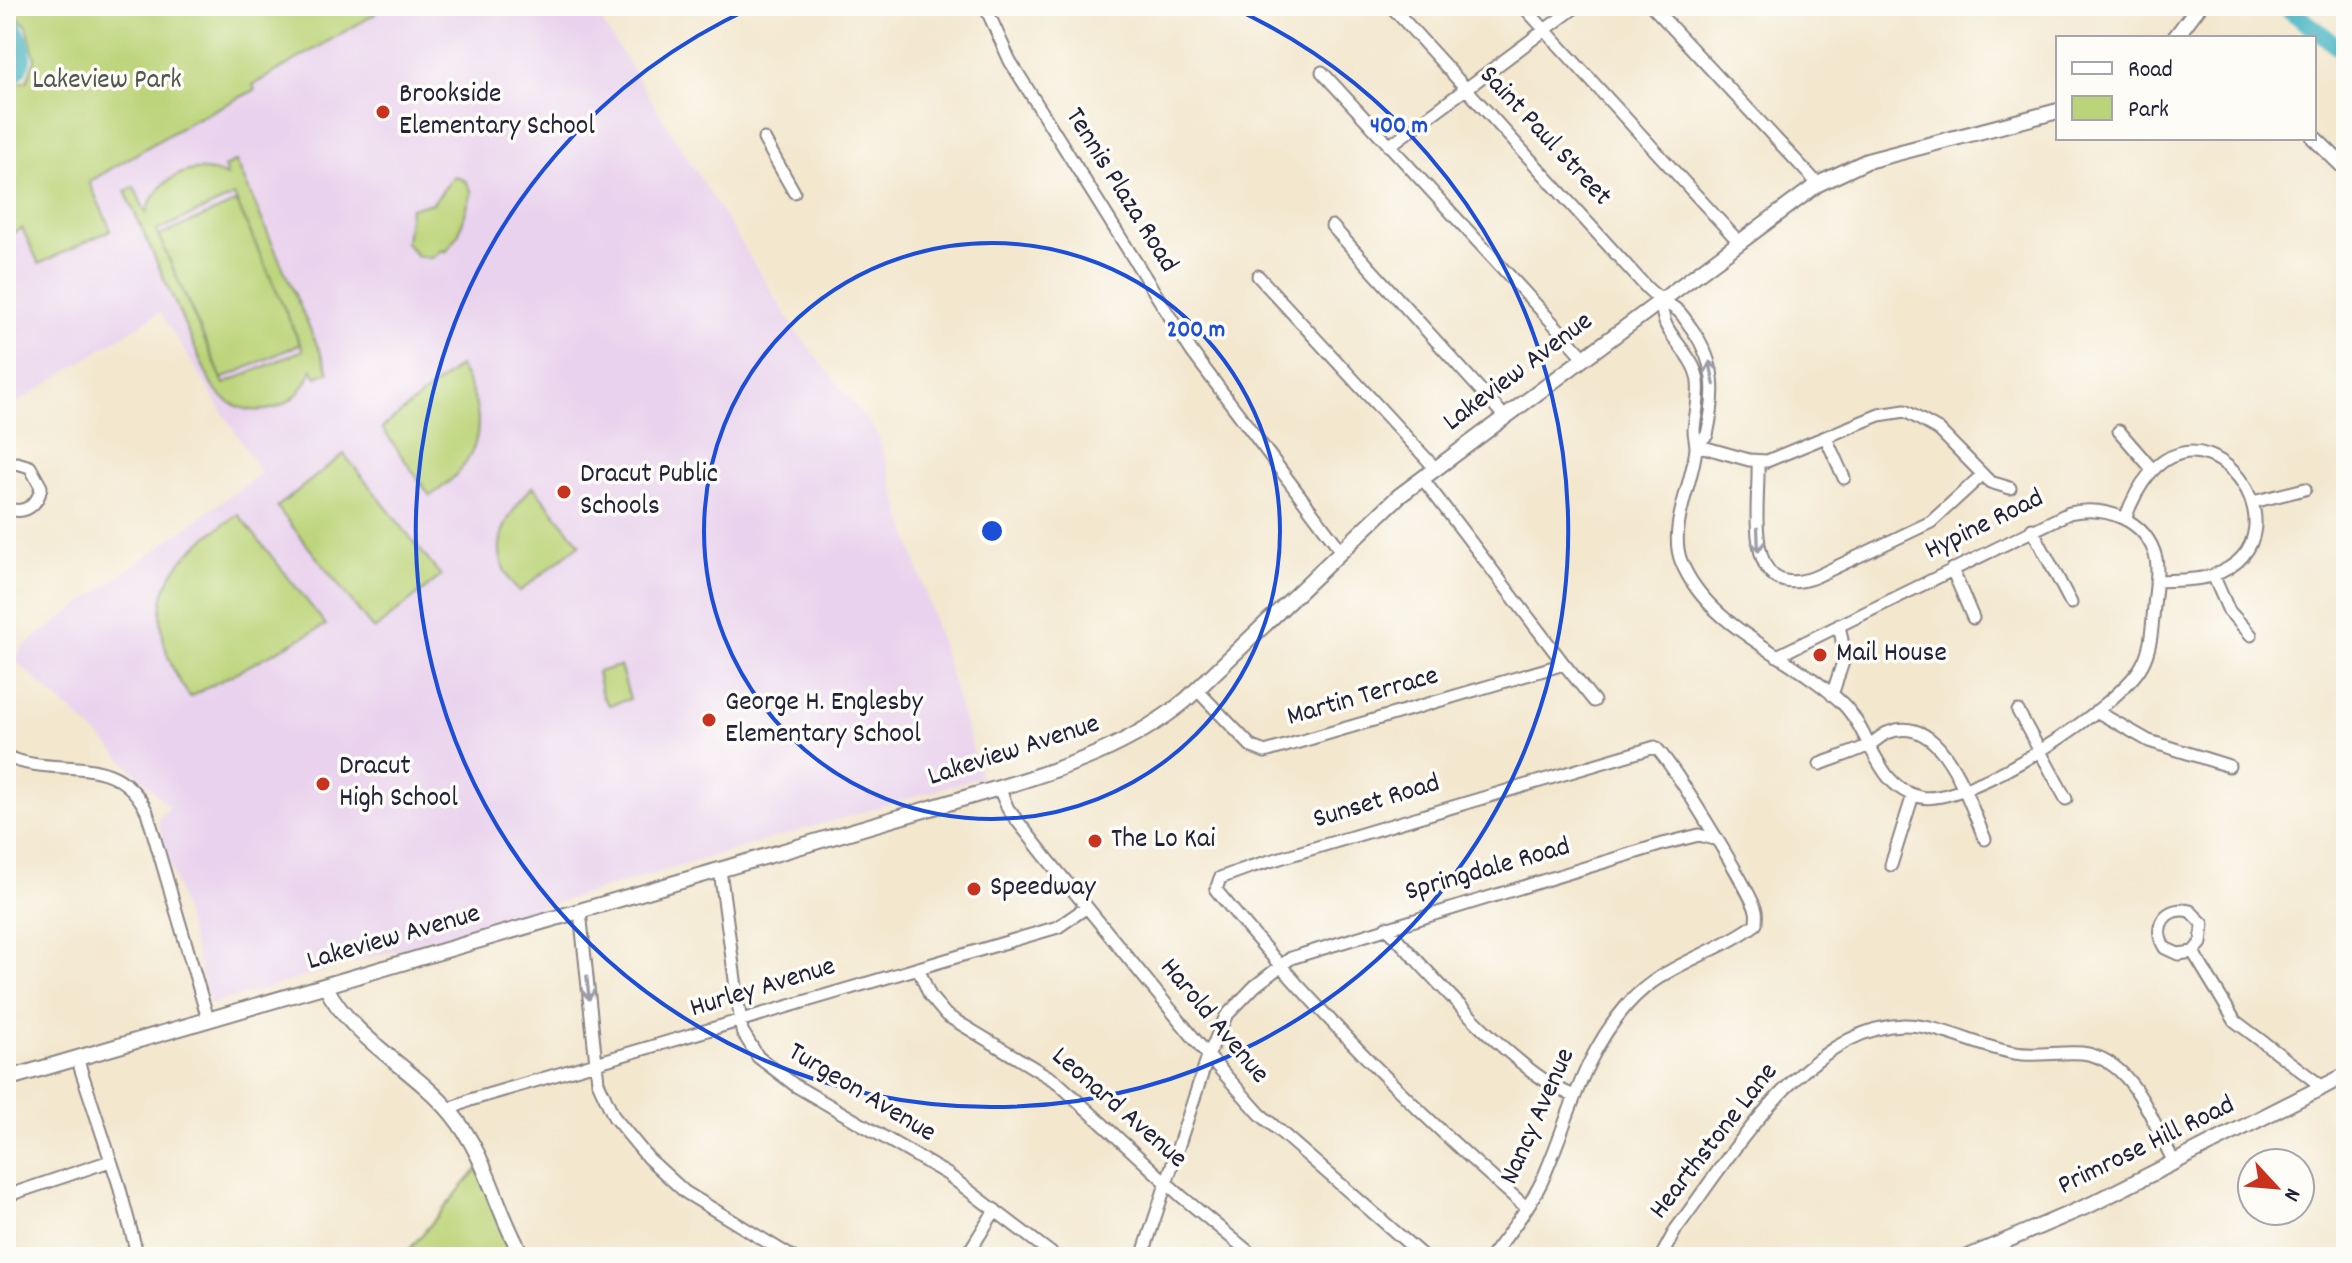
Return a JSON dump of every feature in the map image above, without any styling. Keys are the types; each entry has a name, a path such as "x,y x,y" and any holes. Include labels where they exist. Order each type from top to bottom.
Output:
{"main road":[{"path":"2177,36 2199,6"},
{"name":"Lakeview Avenue","path":"6,1079 1066,768 1111,749 1162,719 1197,690 1340,549 1422,478 1818,184 1875,159 2056,112"},
{"path":"2316,140 2346,169"},
{"path":"326,987 353,1024 423,1083 448,1110 482,1156 523,1257"},
{"name":"Primrose Hill Road","path":"1968,1257 2092,1204 2346,1075"}],"street":[{"name":"Tennis Plaza Road","path":"985,6 1010,61 1192,352 1340,549"},
{"name":"Saint Paul Street","path":"1391,6 1660,301"},
{"path":"1523,6 1739,242"},
{"path":"1389,146 1577,6"},
{"path":"1652,6 1818,184"},
{"path":"1322,72 1584,357"},
{"path":"764,139 794,192"},
{"path":"1332,226 1505,417"},
{"path":"1258,276 1435,468"},
{"path":"1660,301 1679,311 1709,357 1712,369 1714,406 1707,435 1696,445"},
{"path":"1660,301 1666,324 1698,379 1696,445 1678,533 1680,557 1690,580 1706,599 1832,695 1851,714 1889,780 1913,795 1934,798 1963,790 2040,752 2131,681 2144,662 2150,642 2156,581 2152,548 2137,527 2125,519 2137,486 2152,469 2185,454 2212,457 2241,478 2253,502 2254,520 2247,546 2236,561 2213,575 2156,581"},
{"path":"1696,445 1758,462 1888,412 1905,411 1930,423 1982,475 2010,488"},
{"path":"2119,431 2152,469"},
{"path":"1826,438 1844,478"},
{"path":"1758,462 1759,555 1776,575 1795,581 1815,577 1931,522 1982,475"},
{"path":"6,466 17,463 30,467 41,487 39,496 30,507 16,511 6,508"},
{"path":"1422,478 1594,701"},
{"path":"2253,502 2305,489"},
{"name":"Hypine Road","path":"1777,656 2032,529 2078,511 2099,512 2125,519"},
{"path":"2032,529 2071,603"},
{"path":"1952,569 1973,618"},
{"path":"2213,575 2229,611 2251,635"},
{"path":"1832,695 1841,676 1845,656 1839,625"},
{"name":"Martin Terrace","path":"1197,690 1252,747 1265,752 1564,664"},
{"path":"2018,711 2066,799"},
{"path":"2096,711 2149,741 2229,766"},
{"path":"1820,764 1870,745 1888,732 1910,732 1931,739 1947,754 1985,839"},
{"name":"Sunset Road","path":"1280,967 1216,890 1220,878 1558,773 1656,748 1691,796 1714,839"},
{"path":"6,756 24,763 104,772 138,797 150,822 208,1019"},
{"name":"Harold Avenue","path":"999,788 1008,809 1208,1056 1260,1114 1424,1257"},
{"path":"1891,865 1913,795"},
{"name":"Springdale Road","path":"1142,1257 1208,1056 1226,1016 1291,958 1663,844 1699,835 1714,839"},
{"name":"Nancy Avenue","path":"1491,1257 1546,1173 1572,1095 1593,1051 1627,1005 1652,980 1743,934 1756,923 1757,913 1714,839"},
{"name":"Turgeon Avenue","path":"720,870 745,1039 764,1063 796,1086 947,1174 1056,1257"},
{"name":"Hurley Avenue","path":"448,1110 470,1100 1058,927 1087,907"},
{"path":"580,911 598,1082 614,1117 648,1158 685,1192 792,1257"},
{"path":"2172,911 2190,911 2203,924 2201,943 2193,952 2173,953 2162,944 2160,924 2172,911"},
{"path":"1386,927 1504,1047 1551,1087 1572,1095"},
{"path":"2193,952 2235,1021 2324,1088"},
{"path":"1280,967 1412,1103 1526,1207"},
{"name":"Leonard Avenue","path":"918,968 930,996 946,1015 1057,1082 1167,1183 1255,1257"},
{"name":"Hearthstone Lane","path":"1661,1257 1676,1229 1798,1073 1854,1039 1893,1026 1927,1028 2017,1053 2081,1053 2108,1060 2135,1089 2175,1164"},
{"path":"77,1058 138,1257"},
{"path":"6,1196 110,1161"},
{"path":"966,1257 995,1210"}],"shaded area":[{"name":"Dracut Public Schools","path":"371,6 592,6 797,332 878,435 981,777 210,1005 158,820 169,807 100,737 15,661 22,647 261,473 160,312 6,410 6,238 98,175 374,14"}],"green space":[{"name":"Lakeview Park","path":"6,6 371,6 375,14 253,85 255,90 192,121 89,182 111,230 39,264 22,228 7,237 13,249 6,253 6,86 27,81 35,59 27,26"},
{"path":"236,161 329,372 317,377 312,369 305,385 294,397 267,410 238,406 212,386 125,191 134,187 146,213 159,190 178,175 201,170 227,176 224,167","holes":["234,196 303,350 224,384 156,231"]},
{"path":"454,176 466,181 472,192 459,233 446,252 442,250 432,258 417,256 406,243 410,208 433,203"},
{"path":"237,202 300,344 222,379 159,236"},
{"path":"459,366 475,403 478,421 476,438 471,454 461,469 430,496 382,428"},
{"path":"344,454 441,576 374,630 277,507"},
{"path":"533,486 580,544 519,592 502,564 501,537 513,511"},
{"path":"238,514 326,625 190,697 174,671 166,650 161,619 162,599 177,566 204,539"},
{"path":"620,666 630,699 609,705 602,696 597,672"},
{"path":"478,1168 512,1257 403,1257"}],"waterway":[{"path":"2285,6 2346,53"},
{"path":"6,17 16,32 22,50 20,66 6,78"}],"place":[{"name":"Brookside Elementary School","path":"383,112"},
{"name":"Dracut Public Schools","path":"564,492"},
{"name":"Mail House","path":"1820,655"},
{"name":"George H. Englesby Elementary School","path":"709,720"},
{"name":"Dracut High School","path":"323,784"},
{"name":"The Lo Kai","path":"1095,841"},
{"name":"Speedway","path":"974,889"}]}
